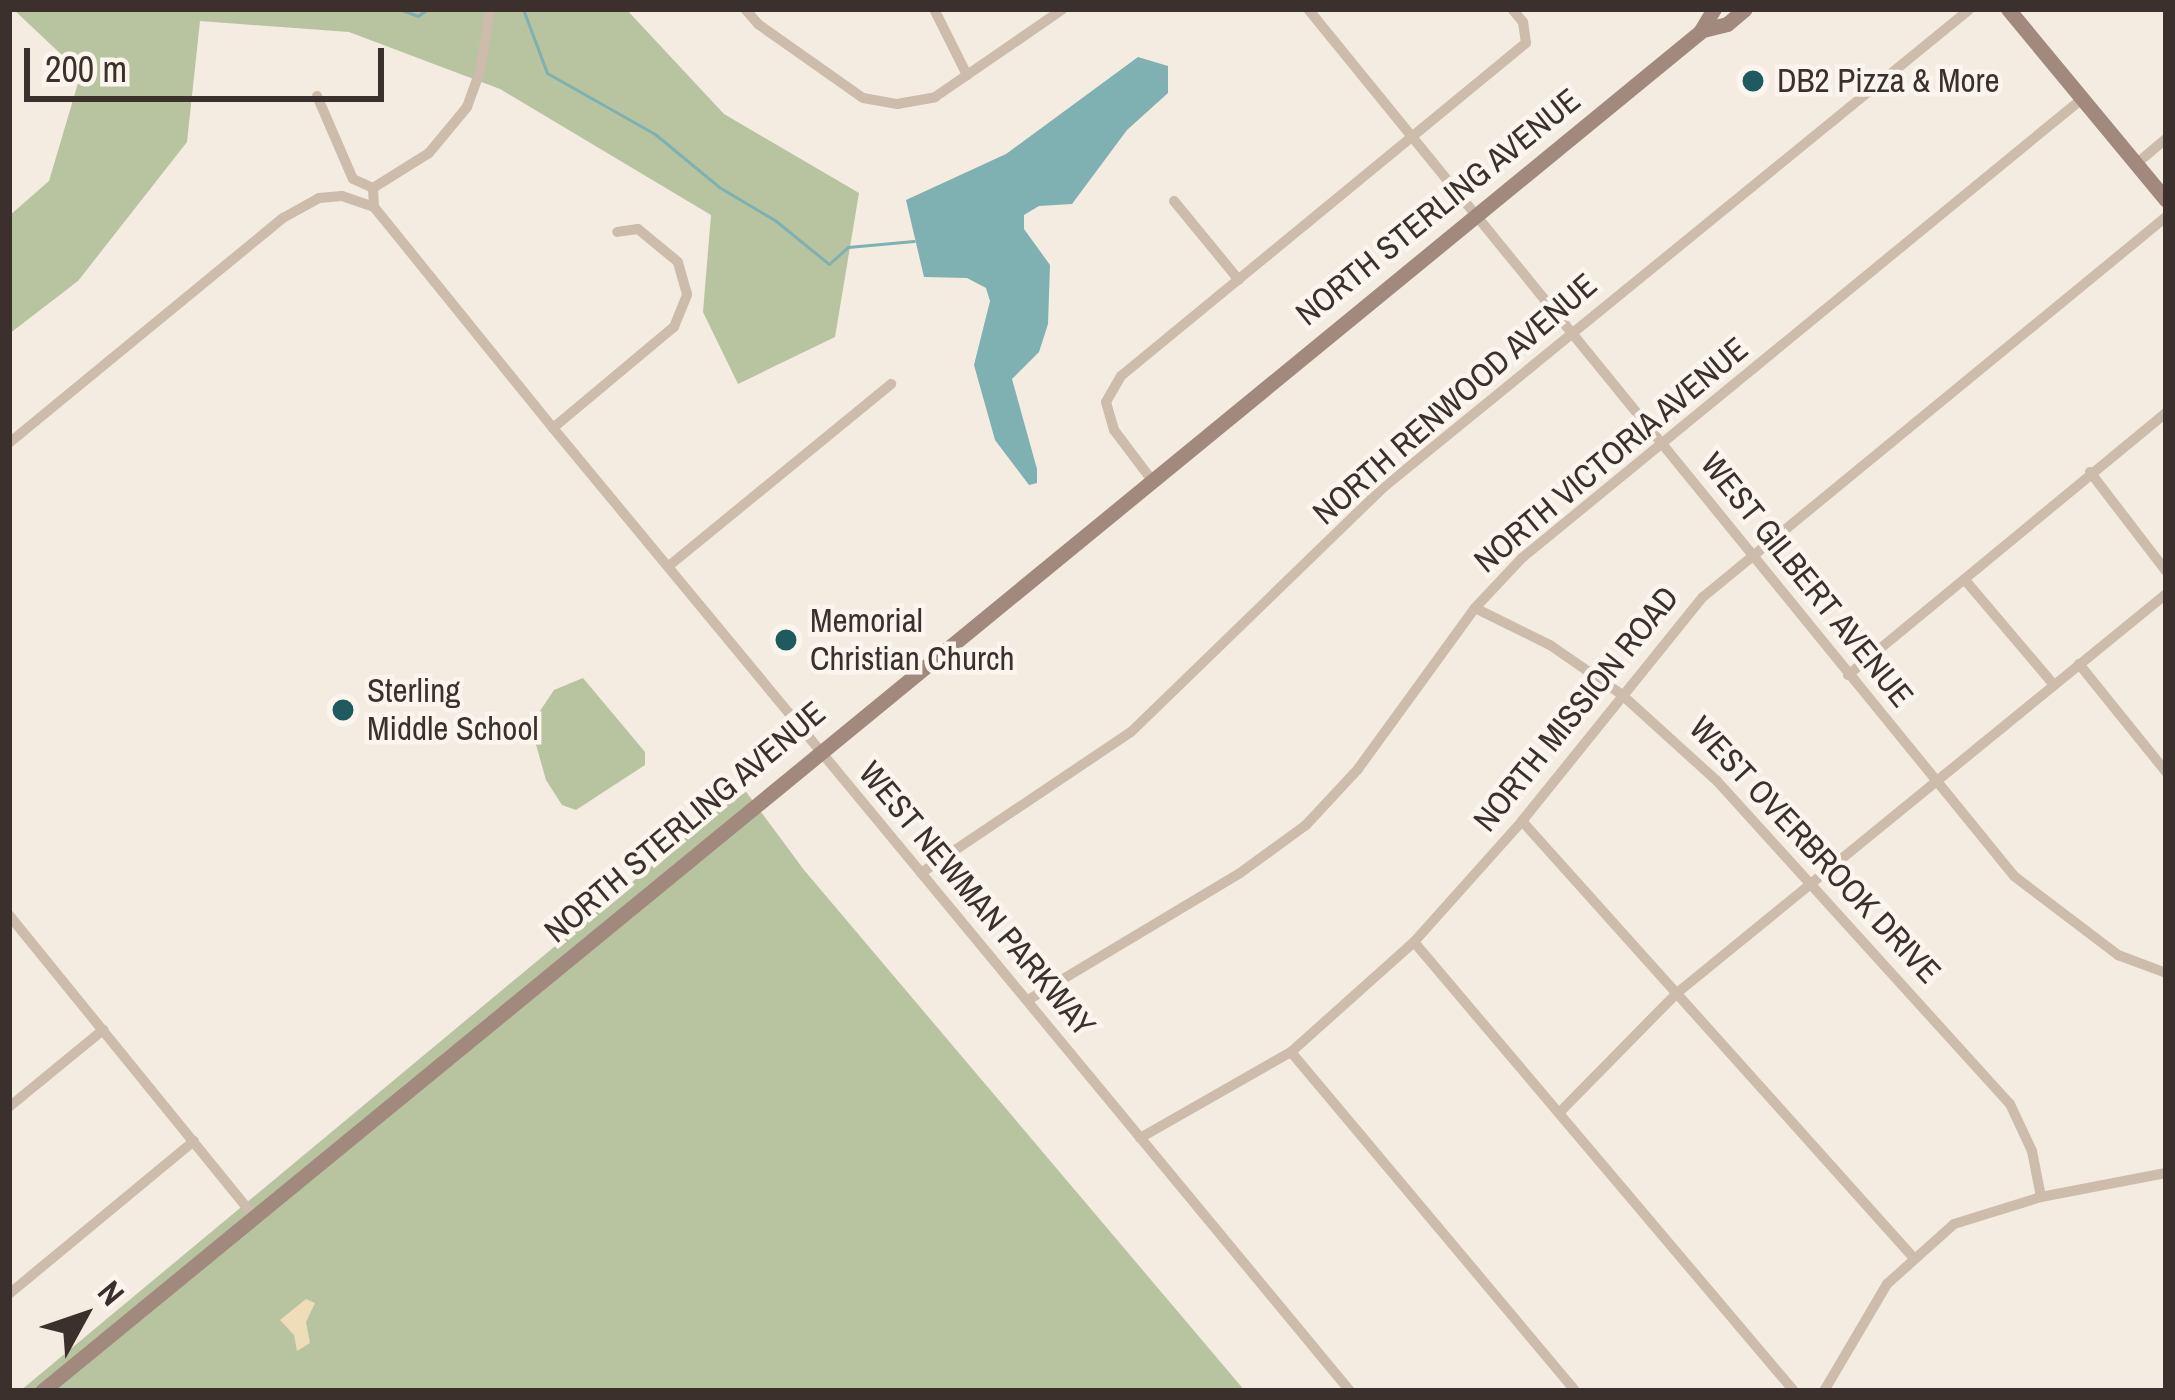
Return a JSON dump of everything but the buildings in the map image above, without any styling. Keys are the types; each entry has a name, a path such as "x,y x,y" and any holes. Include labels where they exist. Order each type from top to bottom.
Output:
{"main road":[{"name":"NORTH STERLING AVENUE","path":"43,1391 1703,30 1714,9"},
{"name":"NORTH STERLING AVENUE","path":"1703,30 1726,24 1745,9"},
{"path":"2008,9 2166,200"}],"street":[{"path":"373,188 429,154 467,107 480,71 490,9"},
{"path":"745,9 758,24 863,98 897,104 934,97 1063,9"},
{"path":"934,9 967,75"},
{"name":"WEST GILBERT AVENUE","path":"1308,9 2014,876 2118,955 2166,973"},
{"path":"1151,479 1114,430 1106,402 1120,376 1526,44 1523,22 1512,9"},
{"name":"NORTH RENWOOD AVENUE","path":"921,873 1131,732 1384,487 1970,9"},
{"path":"317,96 352,179 373,188"},
{"name":"NORTH VICTORIA AVENUE","path":"1028,1000 1240,873 1306,825 1358,769 1475,608 1522,558 2083,98"},
{"path":"2136,164 2166,139"},
{"path":"9,443 283,218 319,198 342,196 374,207 373,188"},
{"path":"1174,202 1239,280"},
{"name":"WEST NEWMAN PARKWAY","path":"374,207 1350,1391"},
{"name":"NORTH MISSION ROAD","path":"1140,1138 1291,1052 1414,942 1522,821 1703,597 2166,218"},
{"path":"553,428 674,326 687,294 678,262 638,229 617,232"},
{"path":"670,565 891,384"},
{"path":"1848,675 2166,413"},
{"path":"2090,472 2166,572"},
{"path":"1965,580 2054,685"},
{"path":"1558,1113 1677,993 1807,882 2166,594"},
{"name":"WEST OVERBROOK DRIVE","path":"1475,608 1550,646 1621,694 1718,781 2010,1104 2032,1151 2041,1196"},
{"path":"2078,664 2166,772"},
{"path":"1522,821 1912,1256"},
{"path":"10,917 255,1218"},
{"path":"1414,942 1794,1391"},
{"path":"9,1107 103,1030"},
{"path":"1291,1052 1575,1391"},
{"path":"9,1294 194,1141"},
{"path":"1825,1391 1887,1283 1954,1223 2041,1196 2166,1173"}],"green space":[{"path":"13,9 626,9 724,114 859,193 835,337 738,384 703,312 711,215 500,89 349,32 200,21 187,142 78,281 9,334 9,216 49,181 81,73"},
{"path":"583,678 645,752 645,765 576,810 562,805 546,780 535,741 540,711 554,690"},
{"path":"744,789 804,870 1245,1391 20,1391"}],"sand":[{"path":"306,1299 315,1303 306,1322 310,1343 297,1351 294,1335 280,1320"}],"water":[{"path":"1138,57 1168,66 1168,93 1127,130 1072,204 1039,206 1024,215 1024,229 1050,265 1048,324 1039,352 1012,379 1037,469 1037,483 1029,485 995,440 974,365 990,301 986,288 967,278 924,277 906,200 1006,154"}],"waterway":[{"path":"399,9 418,16 427,9"},
{"path":"523,9 547,73 655,134 719,187 776,221 829,264 848,247 914,241"}],"place":[{"name":"DB2 Pizza & More","path":"1753,81"},
{"name":"Memorial Christian Church","path":"786,640"},
{"name":"Sterling Middle School","path":"343,710"}]}
